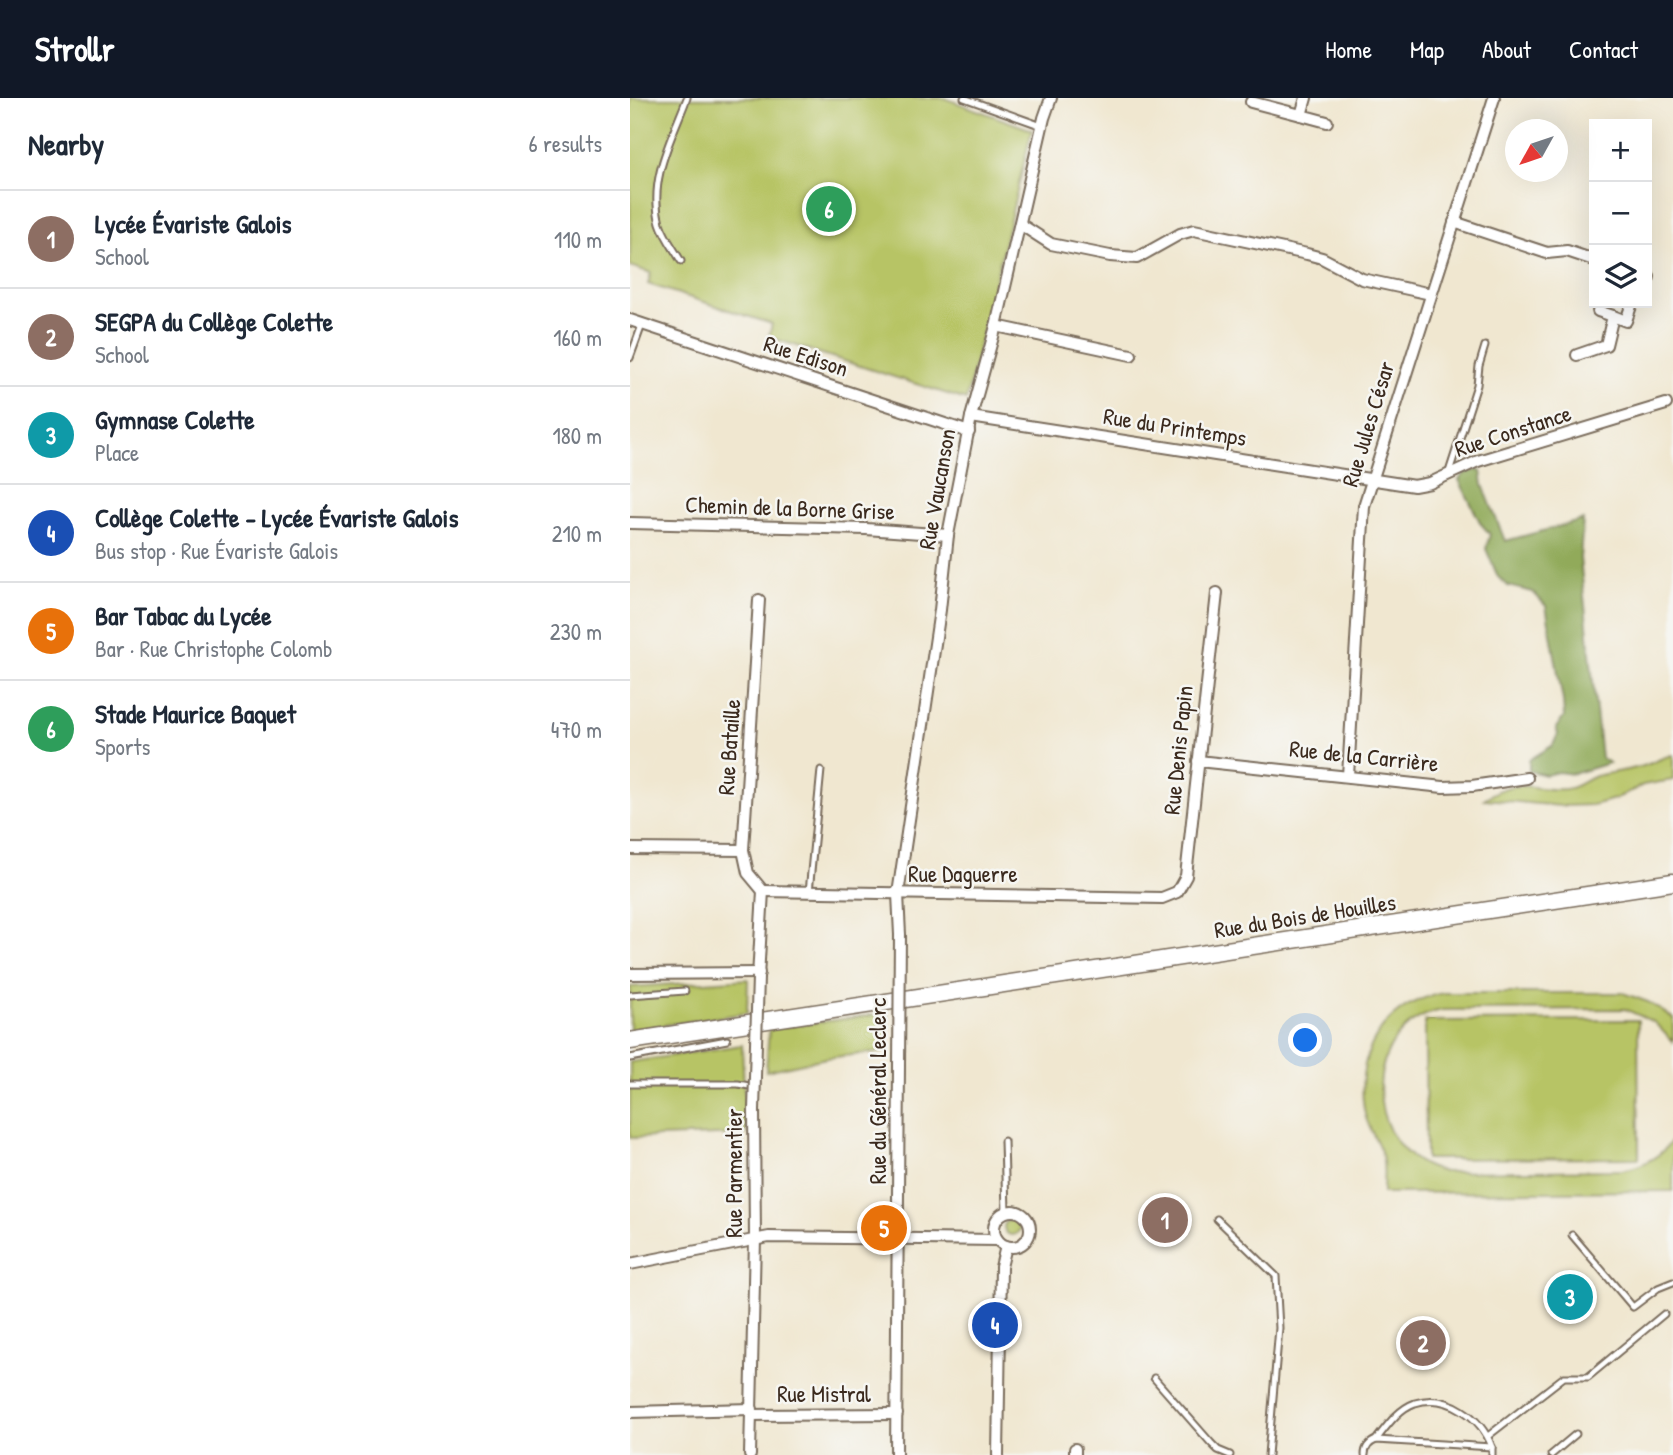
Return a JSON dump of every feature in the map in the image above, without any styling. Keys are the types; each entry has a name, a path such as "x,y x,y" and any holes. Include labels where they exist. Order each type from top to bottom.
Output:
{"main road":[{"name":"Rue du Bois de Houilles","path":"630,1041 1673,882"}],"street":[{"name":"Rue Vaucanson","path":"898,894 938,624 948,535 971,417 996,326 1042,126 1051,98"},
{"path":"1301,115 1306,98"},
{"name":"Rue Jules César","path":"1348,776 1364,506 1432,294 1490,99"},
{"path":"1251,102 1327,122"},
{"path":"1454,222 1547,253 1567,251 1589,258"},
{"path":"1020,224 1051,244 1110,256 1137,258 1180,234 1194,230 1322,258 1362,279 1432,294"},
{"path":"1599,308 1598,311 1626,321 1630,308"},
{"path":"1577,355 1606,345 1613,316"},
{"name":"Rue Edison","path":"630,320 969,432"},
{"path":"996,326 1131,355"},
{"name":"Rue Constance","path":"1371,478 1414,486 1430,483 1478,461 1667,404"},
{"name":"Rue du Printemps","path":"971,417 1371,478"},
{"name":"Chemin de la Borne Grise","path":"630,523 866,529 948,535"},
{"name":"Rue Denis Papin","path":"1162,898 1177,892 1186,876 1217,593"},
{"name":"Rue Bataille","path":"759,600 743,850 748,873 763,891"},
{"name":"Rue de la Carrière","path":"1198,761 1443,787 1527,778"},
{"path":"630,849 743,850"},
{"name":"Rue Daguerre","path":"763,891 1162,898"},
{"name":"Rue Parmentier","path":"750,1455 755,1239 754,1110 763,891"},
{"name":"Rue du Général Leclerc","path":"896,1455 899,1238 898,894"},
{"path":"630,974 759,975"},
{"path":"630,1264 769,1237 899,1238 1002,1243 1017,1247 1027,1240 1030,1229 1027,1218 1022,1214 1006,1212 995,1224 1002,1243 998,1455"},
{"name":"Rue Mistral","path":"630,1412 897,1414"}],"lane":[{"path":"681,261 661,225 656,203 657,178 687,98"},
{"path":"964,98 1042,126"},
{"path":"630,358 642,324"},
{"path":"1448,475 1478,385 1479,366 1485,346"},
{"path":"809,892 821,770"},
{"path":"630,995 685,991"},
{"path":"630,1058 727,1040"},
{"path":"630,1084 738,1084 755,1087"},
{"path":"1004,1141 1006,1212"},
{"path":"1217,1219 1276,1276 1279,1328 1268,1455"},
{"path":"1572,1236 1633,1307 1658,1288 1673,1282"},
{"path":"1488,1436 1564,1377 1588,1377 1664,1314"},
{"path":"1154,1378 1211,1443 1218,1450 1230,1455"},
{"path":"1376,1440 1392,1418 1413,1404 1436,1400 1459,1407 1478,1422 1488,1436 1492,1455"},
{"path":"1551,1455 1576,1434"},
{"path":"1365,1455 1370,1442 1376,1440 1492,1447"}],"green space":[{"path":"630,98 944,98 1032,130 966,400 769,337 772,324 648,284 651,273 630,266"},
{"path":"1481,471 1483,485 1505,541 1583,520 1580,558 1601,758 1609,763 1573,774 1558,772 1546,775 1529,771 1529,760 1553,745 1558,734 1556,728 1564,717 1563,701 1546,606 1533,592 1508,586 1498,577 1486,549 1490,534 1481,524 1459,480 1464,474"},
{"path":"1673,755 1673,780 1643,785 1615,799 1592,805 1561,806 1484,799 1516,786 1570,788 1595,776 1637,768"},
{"path":"748,979 747,1013 630,1030 630,987"},
{"path":"1444,993 1623,993 1648,1002 1673,1018 1673,1042 1654,1022 1625,1009 1443,1010 1415,1020 1396,1039 1384,1063 1380,1090 1384,1117 1397,1141 1417,1160 1445,1172 1622,1170 1651,1160 1673,1139 1673,1191 1383,1193 1382,1155 1364,1109 1364,1068 1378,1033 1390,1019 1423,998"},
{"path":"888,1013 886,1051 826,1058 766,1071 769,1029"},
{"path":"1638,1020 1639,1158 1426,1159 1425,1021"},
{"path":"742,1045 746,1134 630,1138 630,1062"},
{"path":"1012,1219 1020,1227 1012,1235 1004,1227"}],"place":[{"name":"Stade Maurice Baquet","path":"829,209"},
{"name":"Lycée Évariste Galois","path":"1165,1220"},
{"name":"Bar Tabac du Lycée","path":"884,1228"},
{"name":"Gymnase Colette","path":"1570,1297"},
{"name":"Collège Colette - Lycée Évariste Galois","path":"995,1325"},
{"name":"SEGPA du Collège Colette","path":"1423,1343"}]}
